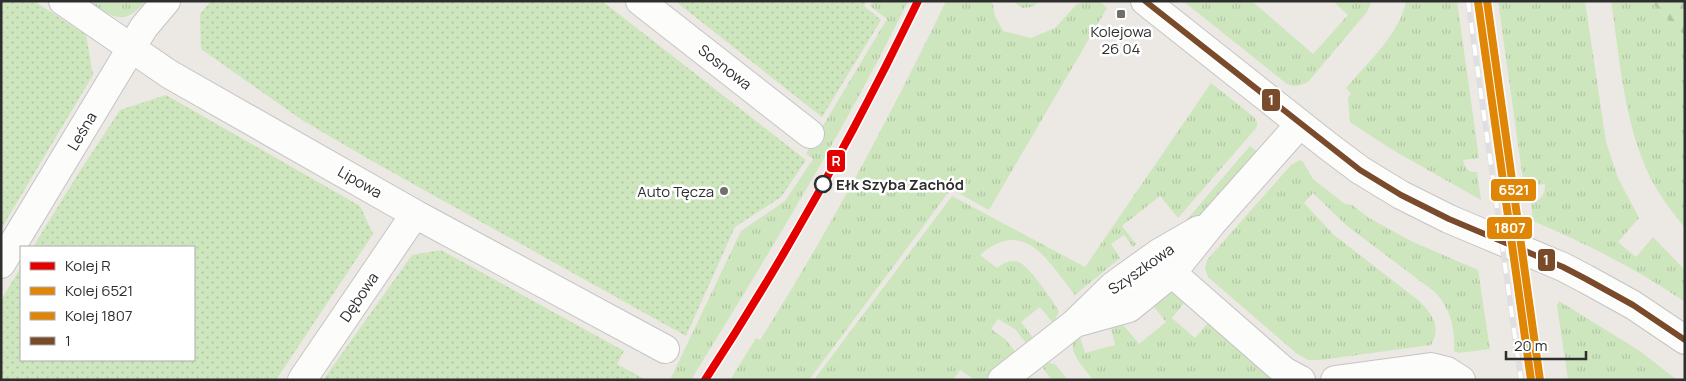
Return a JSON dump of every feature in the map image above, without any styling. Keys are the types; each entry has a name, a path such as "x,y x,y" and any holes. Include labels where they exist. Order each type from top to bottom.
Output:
{"street":[{"name":"Lipowa","path":"63,1 169,74 415,214 665,349"},
{"name":"Leśna","path":"1,264 144,27 166,1"},
{"name":"Sosnowa","path":"640,1 810,134"},
{"path":"1145,1 1344,158 1401,194 1471,230 1563,267 1633,305 1685,340"},
{"name":"Szyszkowa","path":"1075,323 1129,308 1172,273 1212,223 1300,124"},
{"name":"Dębowa","path":"302,380 415,214"},
{"name":"Szyszkowa","path":"1002,380 1075,323 1113,286 1159,253 1212,223"},
{"path":"1172,273 1284,371 1301,380"},
{"path":"1334,380 1431,367 1447,371 1461,380"}],"green space":[{"path":"1,1 34,1 86,35 93,75 1,229"},
{"path":"89,1 146,1 131,14 118,17 105,12"},
{"path":"211,1 602,1 806,160 781,197 735,227 686,336 302,120 201,49 200,14"},
{"path":"675,1 867,1 864,6 881,20 822,117"},
{"path":"872,1 908,1 831,146 691,380 670,380 741,231 785,201 813,159 806,154 887,19 870,6"},
{"path":"946,1 992,1 995,16 1003,31 1031,38 1055,28 1076,5 1084,1 1100,1 1107,8 989,210 951,189 809,380 730,380 756,338 760,340 786,299 834,215 903,88"},
{"path":"1013,1 1040,1 1032,7 1022,8"},
{"path":"1183,1 1252,1 1313,54 1348,15 1333,1 1372,1 1367,12 1308,82 1295,86 1287,84"},
{"path":"1406,1 1457,1 1479,158 1463,160 1467,169 1471,172 1477,172 1481,200 1391,149 1350,122 1348,98 1351,94 1346,88 1382,48 1397,25"},
{"path":"1498,1 1585,1 1606,142 1618,178 1639,218 1618,242 1636,257 1653,237 1685,270 1685,302 1611,258 1533,221 1531,203 1542,197 1545,184 1524,187"},
{"path":"1611,1 1650,1 1685,36 1683,79 1685,81 1685,228 1666,204 1650,177 1634,135 1620,68"},
{"path":"1650,1 1685,1 1685,36"},
{"path":"1211,83 1254,117 1257,127 1178,218 1160,196 1122,226 1136,244 1133,247 1124,235 1111,244 1120,258 1075,295 1045,258 1035,248 1023,242 1010,240 996,244 980,255 997,268 1010,261 1019,262 1041,285 1059,312 1053,323 1040,307 1021,322 1033,338 1026,343 1015,329 998,319 991,329 1005,339 1015,351 995,367 985,380 975,380 960,370 953,380 814,380 952,196 1085,267"},
{"path":"166,95 360,206 373,234 276,380 1,380 1,300 20,269 20,361 195,361 195,246 34,246 120,110"},
{"path":"1250,146 1258,152 1193,224 1183,224"},
{"path":"1300,160 1313,179 1345,204 1352,205 1369,218 1413,242 1478,270 1490,349 1459,353 1454,351 1454,335 1449,313 1436,293 1346,225 1313,193 1304,203 1334,235 1418,300 1431,315 1436,332 1431,345 1308,360 1296,353 1208,277 1205,268 1207,260 1291,165"},
{"path":"441,250 624,351 617,364 646,380 323,380 412,255"},
{"path":"1173,290 1185,302 1172,318 1195,338 1209,322 1277,380 1093,380 1076,357 1073,350 1074,338 1079,333 1085,353 1115,345 1110,325 1121,322 1139,344 1166,322 1151,303 1165,291"},
{"path":"1559,301 1640,351 1677,380 1568,380 1557,305"},
{"path":"1044,362 1055,364 1068,380 1052,380 1040,364"}],"railway":[{"path":"1468,1 1521,380"}],"rail line":[{"name":"R","path":"705,380 763,288 818,194 918,1"},
{"name":"6521","path":"1487,1 1540,380"},
{"name":"1807","path":"1478,2 1531,380"}],"transit line":[{"name":"1","path":"1145,1 1360,170 1401,195 1449,219 1563,267 1586,279 1633,305 1685,340"}],"place":[{"name":"Kolejowa 26 04","path":"1121,14"},
{"name":"Ełk Szyba Zachód","path":"823,184"},
{"name":"Auto Tęcza","path":"724,191"}]}
